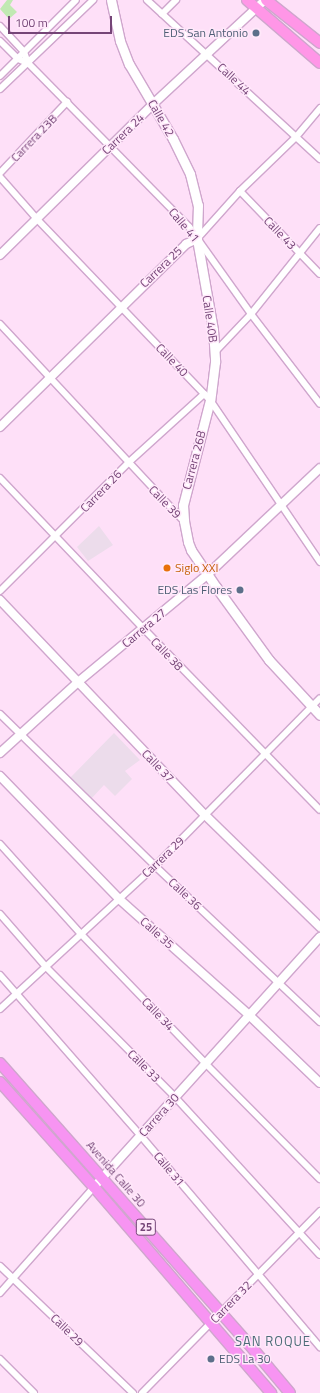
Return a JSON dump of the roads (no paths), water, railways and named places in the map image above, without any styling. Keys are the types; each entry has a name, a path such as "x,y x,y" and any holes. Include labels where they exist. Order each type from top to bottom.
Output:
{"highway":[{"name":"Avenida Calle 30","path":"0,1063 222,1313 290,1393"},
{"name":"25","path":"0,1082 94,1187 210,1324 271,1393"}],"main road":[{"name":"Calle 42","path":"111,0 120,41 130,64 173,139 190,174 195,188 198,212 197,239"},
{"path":"247,0 320,63"},
{"path":"266,0 320,42"},
{"name":"Calle 40B","path":"197,239 209,304 215,352 214,372 207,397"},
{"name":"Carrera 26B","path":"184,521 186,490 207,397"},
{"name":"Calle 39","path":"184,521 191,550 269,660 320,715"}],"street":[{"path":"0,76 76,0"},
{"path":"0,89 93,0"},
{"name":"Calle 44","path":"147,0 320,159"},
{"path":"162,14 176,0"},
{"name":"Carrera 24","path":"0,255 153,104 266,0"},
{"name":"Calle 41","path":"0,26 24,52 28,63"},
{"name":"Calle 41","path":"0,41 18,59 28,63 189,227 251,314 320,404"},
{"name":"Carrera 23B","path":"0,173 67,102"},
{"name":"Carrera 25","path":"0,427 51,378 120,307 186,244 197,239 240,191 296,137 320,108"},
{"name":"Calle 40","path":"0,177 36,218 207,397 280,506 320,562"},
{"name":"Calle 43","path":"240,191 320,274"},
{"path":"215,352 251,314 320,228"},
{"name":"Calle 39","path":"0,324 128,463 184,521"},
{"name":"Carrera 26","path":"0,591 56,538 128,463 207,397"},
{"name":"Carrera 27","path":"0,753 78,682 144,629 208,574 320,468"},
{"name":"Calle 38","path":"0,478 264,754 320,810"},
{"name":"Calle 37","path":"0,600 205,815 320,926"},
{"name":"Carrera 29","path":"0,1009 154,866 320,698"},
{"name":"Calle 36","path":"0,714 154,866 320,1022"},
{"name":"Calle 35","path":"0,776 119,899 250,1015 320,1083"},
{"name":"Calle 34","path":"0,844 81,934 206,1064 320,1179"},
{"name":"Calle 33","path":"0,914 46,967 175,1097 320,1255"},
{"name":"Carrera 30","path":"0,1294 102,1178 320,937"},
{"name":"Calle 31","path":"0,975 258,1273 320,1347"},
{"name":"Carrera 32","path":"142,1393 222,1313 258,1273 320,1211"},
{"name":"Calle 29","path":"0,1266 133,1393"},
{"path":"0,1359 34,1393"}],"place":[{"name":"EDS San Antonio","path":"256,33"},
{"name":"Siglo XXI","path":"167,568"},
{"name":"EDS Las Flores","path":"240,590"},
{"name":"EDS La 30","path":"211,1359"}],"district":[{"name":"SAN ROQUE","path":"273,1341"}]}
